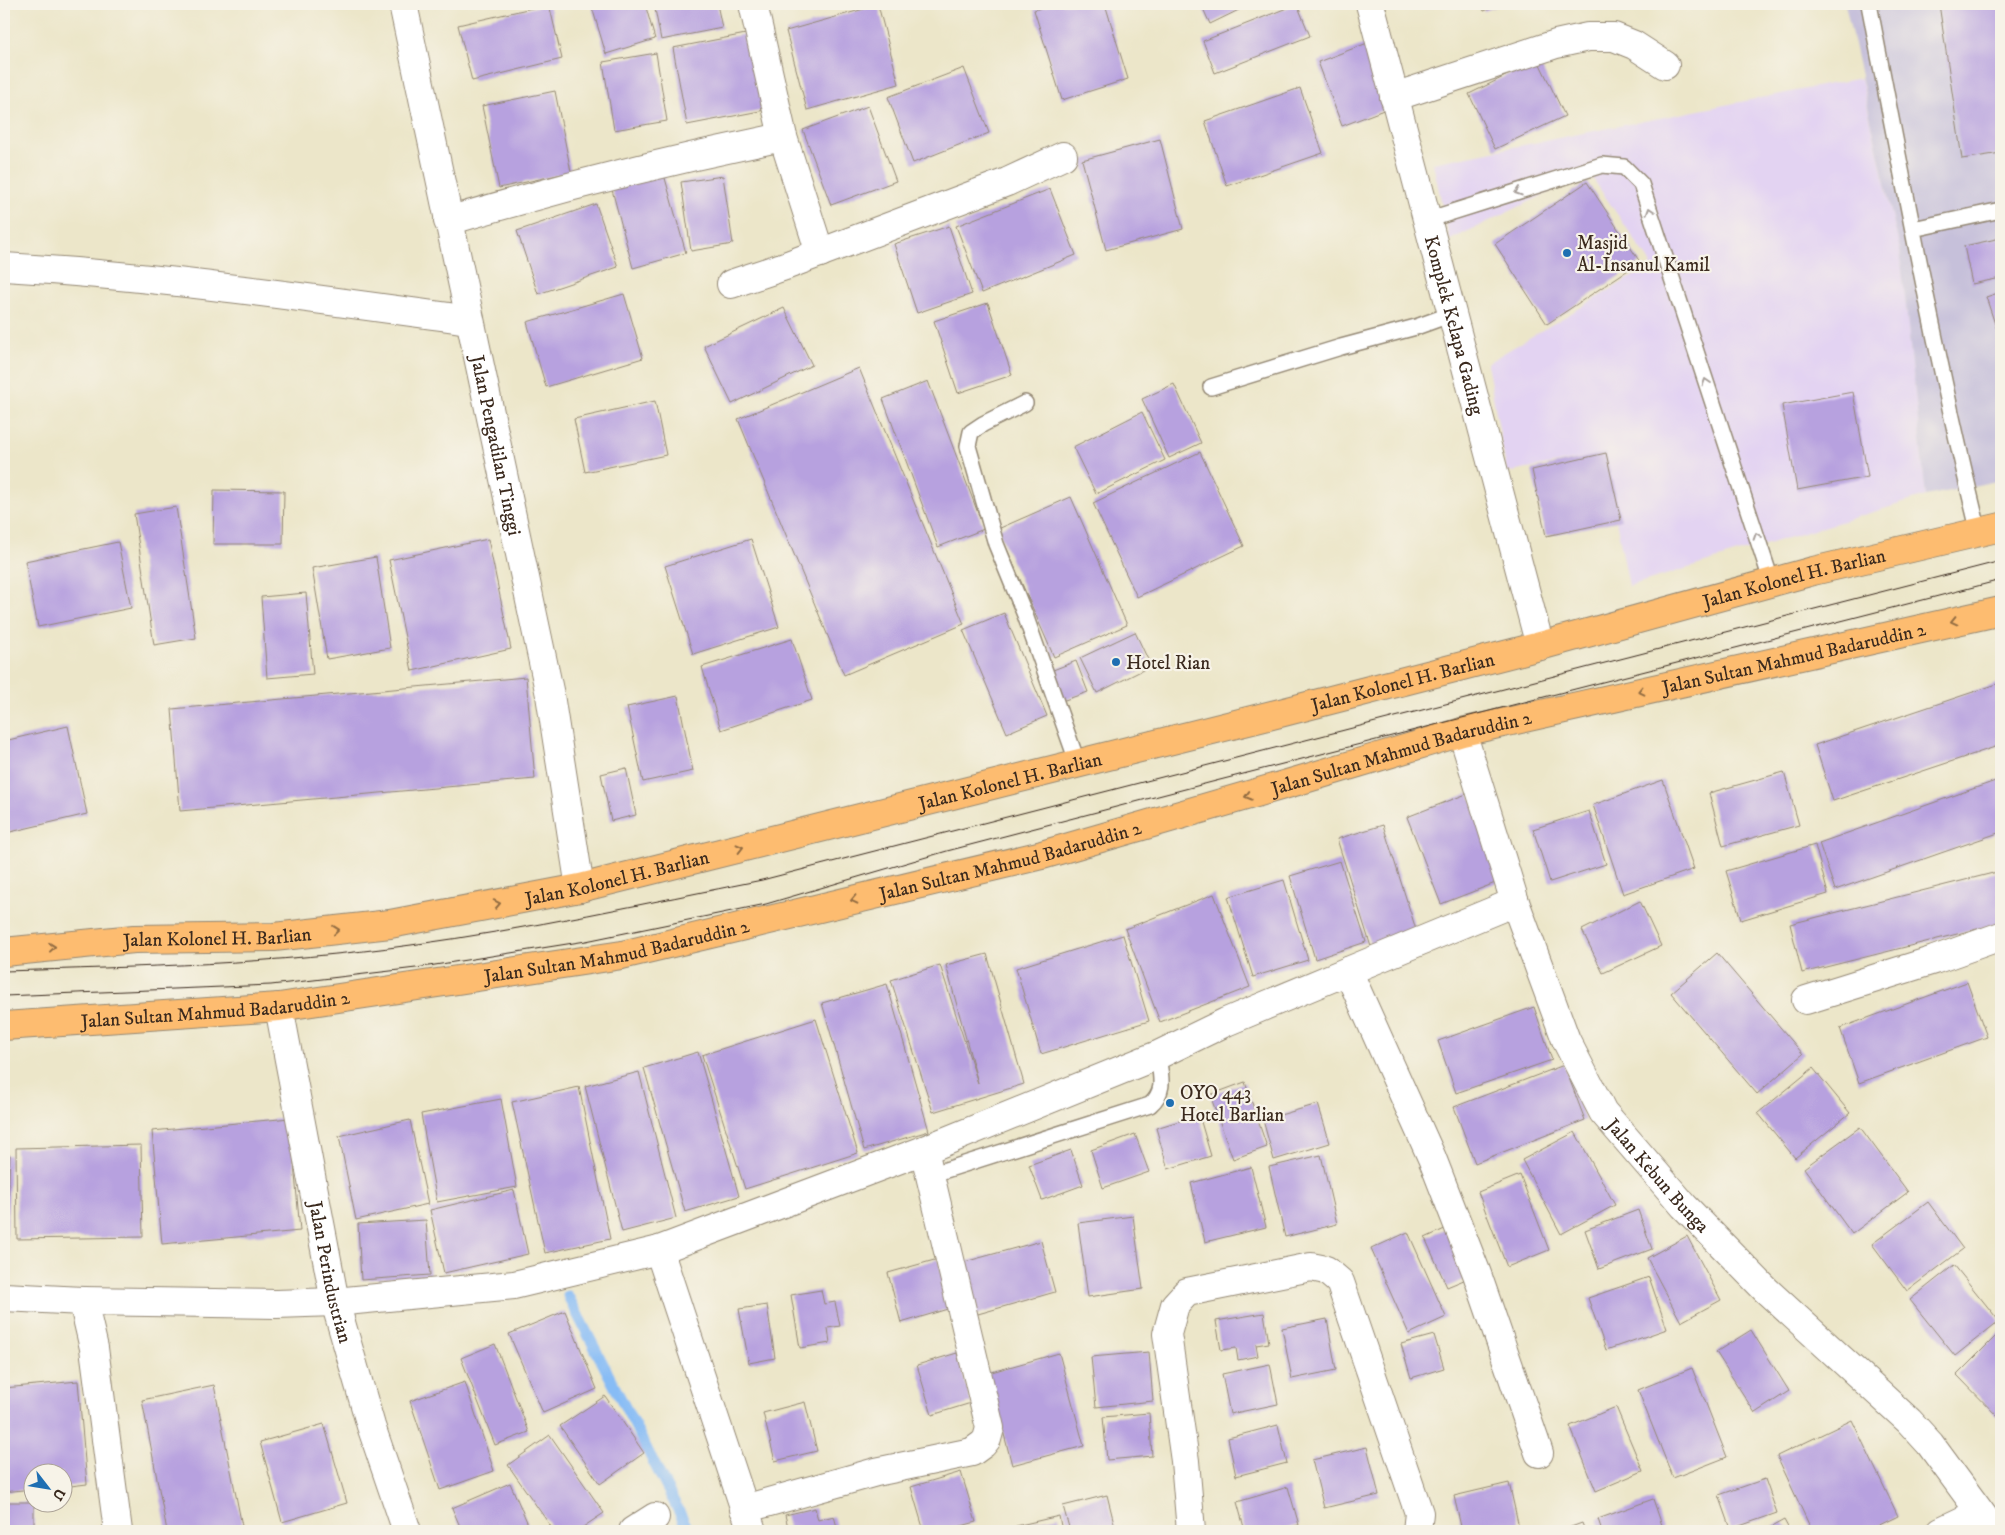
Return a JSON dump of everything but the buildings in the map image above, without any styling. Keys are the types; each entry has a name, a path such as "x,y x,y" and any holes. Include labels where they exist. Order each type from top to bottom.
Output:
{"highway":[{"name":"Jalan Kolonel H. Barlian","path":"4,952 134,939 274,937 390,924 580,888 1078,764 1540,646 1772,583 1990,530"},
{"name":"Jalan Sultan Mahmud Badaruddin 2","path":"4,1026 279,1008 622,955 1042,855 1462,732 2001,611"}],"street":[{"name":"Jalan Pengadilan Tinggi","path":"403,4 550,695 580,888"},
{"path":"753,4 783,137 820,253"},
{"name":"Komplek Kelapa Gading","path":"1370,4 1540,646"},
{"path":"1394,96 1556,44 1588,37 1614,37 1634,45 1665,65"},
{"path":"448,221 555,189 697,154 783,137"},
{"path":"731,284 820,253 1007,182 1063,156"},
{"path":"4,267 80,271 264,292 470,320"},
{"name":"Jalan Kebun Bunga","path":"1462,732 1515,902 1566,1040 1604,1112 1684,1206 1766,1290 1909,1422 1930,1444 1987,1522"},
{"path":"4,1298 267,1304 335,1302 514,1285 659,1250 927,1162 1226,1022 1515,902"},
{"path":"1806,1000 1934,960 2001,936"},
{"path":"1348,971 1432,1158 1477,1274 1539,1453"},
{"name":"Jalan Perindustrian","path":"279,1008 335,1302 371,1426 407,1531"},
{"path":"659,1250 748,1520 876,1472 972,1452 987,1439 990,1428 927,1162"},
{"path":"1191,1531 1185,1461 1167,1334 1176,1304 1187,1292 1311,1267 1326,1270 1340,1282 1419,1513 1418,1531"},
{"path":"83,1301 94,1348 118,1531"},
{"path":"1941,1531 1987,1522"}],"lane":[{"path":"1869,4 1961,462 1990,530"},
{"path":"1427,220 1602,165 1624,167 1641,184 1772,583"},
{"path":"1913,229 2001,210"},
{"path":"1211,387 1341,347 1416,327 1452,314"},
{"path":"1025,403 972,432 968,446 996,544 1025,615 1078,764"},
{"path":"927,1162 1150,1105 1158,1098 1162,1089 1158,1055"}],"shaded area":[{"path":"1845,4 2001,4 2001,480 1926,496 1900,250"},
{"path":"1861,78 1900,250 1926,496 1629,586 1603,454 1507,473 1487,363 1652,265 1589,173 1450,240 1433,163"}],"waterway":[{"path":"568,1296 689,1531"}],"tram line":[{"path":"4,971 259,961 411,945 587,915 762,880 2001,561"},
{"path":"4,996 271,985 416,968 586,941 766,904 947,851 2001,580"}],"place":[{"name":"Masjid Al-Insanul Kamil","path":"1567,253"},
{"name":"Hotel Rian","path":"1116,662"},
{"name":"OYO 443 Hotel Barlian","path":"1170,1103"}]}
